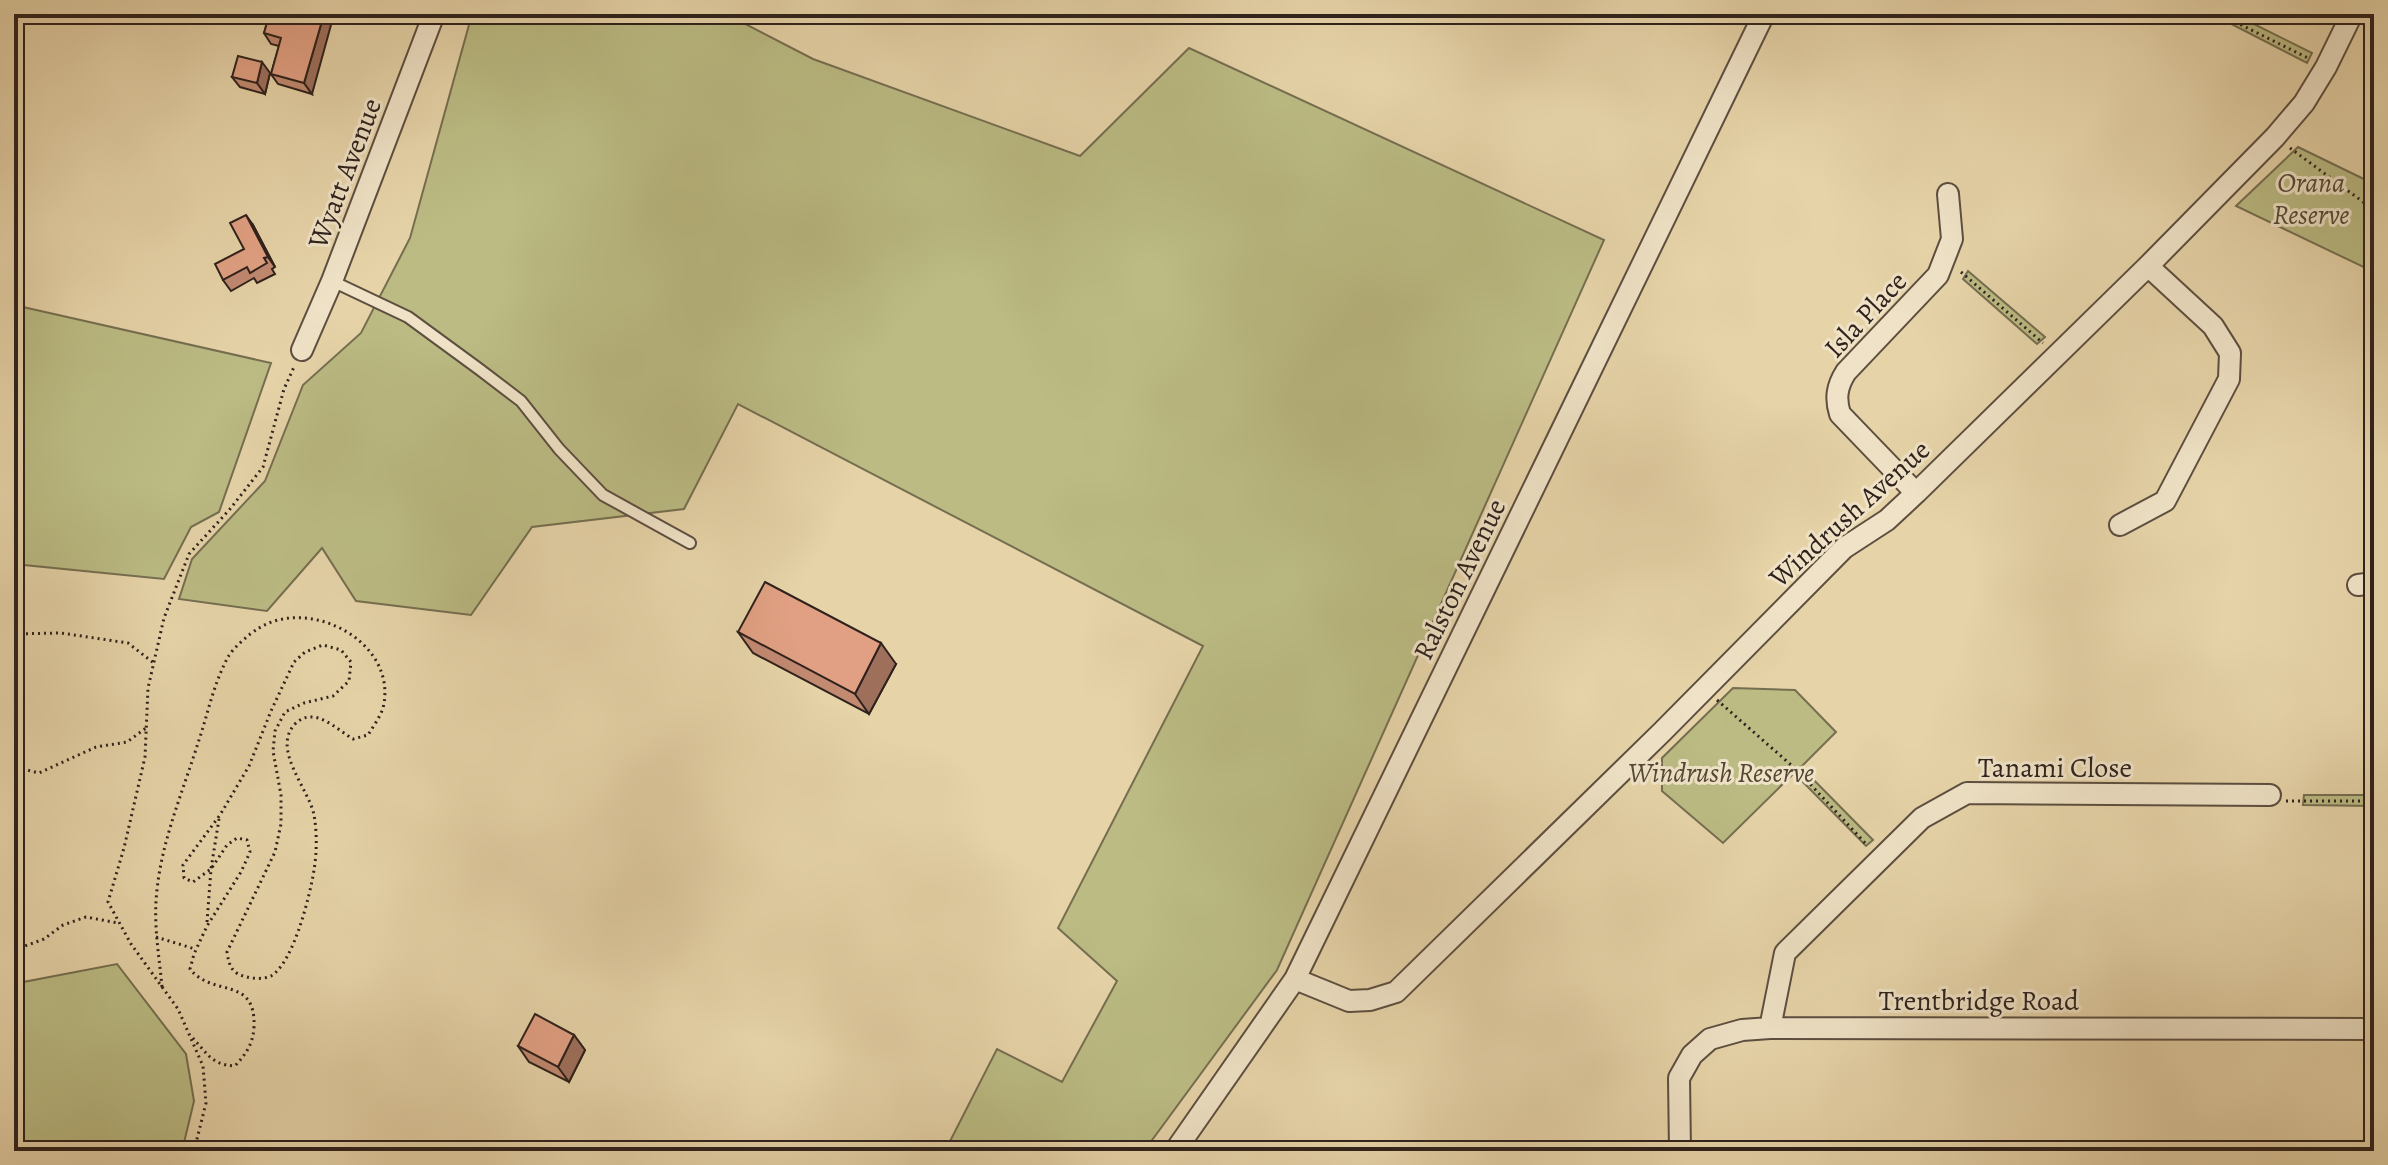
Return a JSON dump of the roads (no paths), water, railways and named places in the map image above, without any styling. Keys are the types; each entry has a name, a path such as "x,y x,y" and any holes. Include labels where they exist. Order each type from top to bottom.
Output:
{"street":[{"name":"Wyatt Avenue","path":"302,350 332,281 434,14"},
{"name":"Ralston Avenue","path":"1175,1151 1295,979 1764,14"},
{"name":"Windrush Avenue","path":"1295,979 1349,1001 1370,1000 1396,992 1844,548 1887,520 1916,493 2275,137 2304,103 2352,14"},
{"name":"Isla Place","path":"1916,493 1840,414 1836,402 1846,372 1938,275 1952,239 1948,194"},
{"path":"2120,525 2165,501 2229,379 2230,353 2213,326 2148,266"},
{"name":"Tanami Close","path":"1770,1028 1785,953 1922,818 1967,793 2270,795"},
{"name":"Trentbridge Road","path":"1680,1151 1679,1078 1692,1055 1710,1039 1742,1030 2374,1029"}],"lane":[{"path":"332,281 408,317 521,401 559,449 603,495 690,543"}],"park label":[{"name":"Orana Reserve","path":"2311,198"},
{"name":"Windrush Reserve","path":"1721,772"}]}
